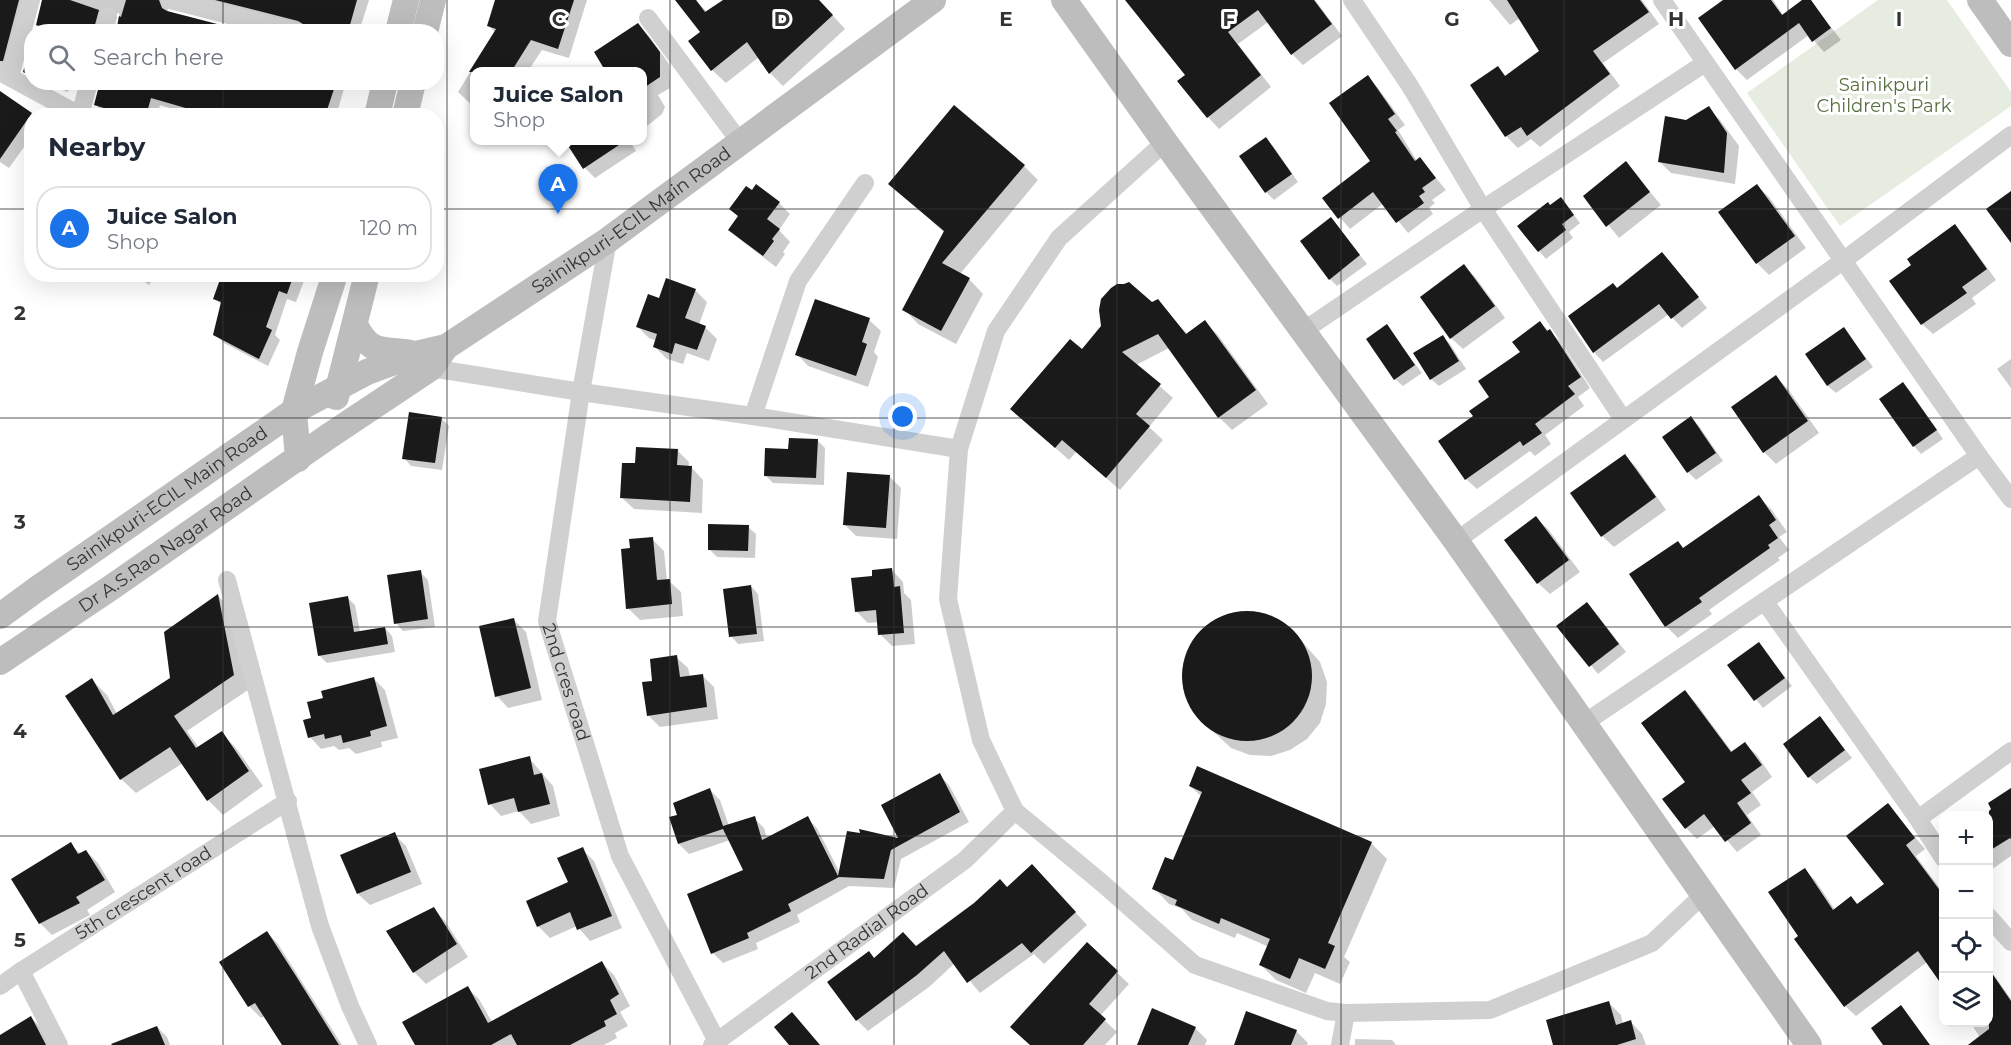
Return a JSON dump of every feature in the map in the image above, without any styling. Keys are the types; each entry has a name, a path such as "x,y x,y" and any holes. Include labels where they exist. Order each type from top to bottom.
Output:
{"main road":[{"path":"400,24 406,0"},
{"path":"427,24 433,0"},
{"name":"Sainikpuri-ECIL Main Road","path":"329,436 423,361 608,240 933,0"},
{"path":"1065,0 1165,142 1456,541 1809,1045"},
{"path":"1980,0 2011,44"},
{"path":"379,108 383,90"},
{"path":"407,108 411,90"},
{"path":"298,459 294,411 332,282"},
{"path":"329,436 338,387 365,282"},
{"path":"355,326 371,348 423,361"},
{"name":"Sainikpuri-ECIL Main Road","path":"0,616 37,588 294,411 367,372 423,361"},
{"name":"Dr A.S.Rao Nagar Road","path":"0,662 329,436"}],"street":[{"path":"24,85 5,75 31,0"},
{"path":"170,0 264,24"},
{"path":"1352,0 1410,86 1483,209 1623,419"},
{"path":"1662,0 2011,499"},
{"path":"648,18 740,142"},
{"path":"1303,332 1483,209 1705,63"},
{"path":"34,90 68,108"},
{"path":"83,108 87,90"},
{"path":"1456,541 1844,260 2011,135"},
{"path":"1165,142 1059,238 996,331 959,449 948,598 981,740 1015,811 1102,883 1195,965 1327,1011 1346,1013 1490,1010 1652,943 1703,896"},
{"path":"753,416 798,281 865,183"},
{"name":"2nd cres road","path":"608,240 581,392 547,621 620,856 716,1044"},
{"path":"423,361 581,392 753,416 959,449"},
{"path":"1583,724 1979,456"},
{"path":"227,580 320,926 350,1006 368,1045"},
{"path":"1765,602 1939,851"},
{"path":"1918,819 2011,751"},
{"name":"5th crescent road","path":"0,986 21,970 288,801"},
{"name":"2nd Radial Road","path":"716,1044 965,860 1015,811"},
{"path":"1992,919 2011,942"},
{"path":"21,970 59,1045"},
{"path":"1340,1045 1346,1013"}],"green space":[{"name":"Sainikpuri Children's Park","path":"1878,0 1947,0 2011,92 2011,106 1840,226 1747,93"}],"building":[{"path":"0,0 19,0 3,61 0,61"},
{"path":"42,0 70,0 99,10 95,24 36,24"},
{"path":"126,0 159,0 162,8 167,11 217,24 118,24 119,16 121,17"},
{"path":"215,0 357,0 350,24 303,24"},
{"path":"495,0 574,0 558,49 531,40 514,67 472,67 496,29 487,26"},
{"path":"675,0 696,0 705,12 723,0 819,0 833,15 769,74 747,42 711,71 688,41 700,32"},
{"path":"1125,0 1314,0 1332,24 1291,55 1258,10 1228,32 1261,75 1207,118 1177,81 1185,75"},
{"path":"1507,0 1640,0 1649,12 1593,51 1610,74 1527,136 1521,127 1505,137 1470,85 1498,66 1505,76 1539,51"},
{"path":"1723,0 1771,0 1782,15 1802,0 1811,0 1831,28 1812,42 1799,23 1735,70 1698,18"},
{"path":"638,23 660,52 660,77 647,86 647,67 603,67 594,52"},
{"path":"1368,75 1395,114 1388,119 1397,131 1395,132 1415,161 1420,157 1436,178 1422,188 1425,192 1419,196 1424,203 1396,223 1373,192 1338,219 1322,198 1370,161 1329,103"},
{"path":"98,90 334,90 328,108 186,108 151,98 148,108 104,108 94,105"},
{"path":"0,91 25,108 24,124 0,159"},
{"path":"954,105 1025,165 942,263 970,278 941,331 902,310 944,231 888,184"},
{"path":"1709,106 1727,133 1724,173 1658,162 1665,116 1686,120"},
{"path":"1266,137 1292,174 1265,193 1239,156"},
{"path":"568,145 619,145 583,169"},
{"path":"1626,161 1650,192 1606,227 1583,196"},
{"path":"756,184 780,202 767,219 780,229 763,256 728,230 738,216 729,209 746,186 752,190"},
{"path":"1757,184 1795,236 1756,264 1718,212"},
{"path":"2011,191 2011,243 1986,209"},
{"path":"1561,197 1574,215 1562,224 1566,230 1538,252 1517,226 1548,202 1550,205"},
{"path":"1331,217 1360,255 1329,280 1300,241"},
{"path":"1955,224 1987,269 1962,287 1967,293 1921,325 1889,281 1911,265 1907,259"},
{"path":"1662,252 1699,297 1671,319 1659,304 1593,353 1568,316 1613,283 1617,288"},
{"path":"1464,264 1495,306 1450,339 1420,297"},
{"path":"666,278 696,289 685,318 706,326 697,350 675,343 672,354 653,347 657,334 636,327 648,294 659,298"},
{"path":"219,282 291,282 287,294 279,291 266,327 272,330 259,359 213,335 221,302 213,299"},
{"path":"1129,282 1152,302 1158,299 1186,334 1205,320 1256,390 1218,418 1158,334 1122,352 1161,384 1136,414 1150,426 1106,478 1062,440 1055,448 1010,409 1070,339 1082,349 1101,326 1099,310 1101,299 1117,284"},
{"path":"815,299 870,318 862,342 867,344 856,376 795,355"},
{"path":"1540,321 1547,331 1550,329 1581,377 1568,386 1575,394 1535,424 1542,433 1523,446 1520,441 1465,480 1438,441 1473,416 1469,411 1489,397 1478,381 1520,352 1512,342"},
{"path":"1387,324 1415,365 1394,380 1366,339"},
{"path":"1844,327 1866,359 1827,386 1805,354"},
{"path":"1443,335 1459,361 1430,380 1413,353"},
{"path":"1776,375 1808,421 1763,453 1731,407"},
{"path":"1903,382 1937,430 1913,447 1879,399"},
{"path":"409,412 442,417 435,463 402,459"},
{"path":"1691,416 1716,453 1687,473 1662,437"},
{"path":"789,438 818,439 816,478 764,476 765,448 788,449"},
{"path":"636,447 678,449 677,465 692,466 690,502 620,498 622,463 635,463"},
{"path":"1625,454 1656,497 1601,537 1570,493"},
{"path":"847,472 890,475 886,528 843,525"},
{"path":"1759,495 1776,520 1769,525 1778,538 1768,545 1770,548 1699,598 1702,602 1665,627 1629,574 1678,541 1683,548"},
{"path":"1536,516 1569,560 1537,584 1504,540"},
{"path":"708,524 749,525 748,551 708,550"},
{"path":"653,537 657,580 670,579 672,604 626,609 621,549 630,548 629,539"},
{"path":"892,568 894,587 900,586 904,633 878,635 876,610 855,612 851,578 872,576 872,570"},
{"path":"421,570 428,619 394,624 387,575"},
{"path":"751,585 757,634 729,637 723,589"},
{"path":"218,594 234,675 174,716 196,748 222,731 249,771 207,801 170,747 120,780 65,696 92,678 113,715 170,678 164,632"},
{"path":"348,596 354,632 385,627 388,644 318,656 309,603"},
{"path":"1587,602 1619,644 1589,667 1556,626"},
{"path":"1247,611 1272,616 1293,630 1307,651 1312,676 1307,701 1293,722 1272,736 1247,741 1222,736 1201,722 1187,701 1182,676 1187,651 1201,630 1222,616"},
{"path":"514,618 531,688 495,697 479,626"},
{"path":"1759,642 1785,678 1754,701 1727,665"},
{"path":"677,655 680,677 703,674 707,707 647,716 642,682 652,681 650,659"},
{"path":"374,677 387,726 370,731 371,736 343,743 341,735 325,739 324,734 308,738 303,720 311,718 307,702 323,698 321,691"},
{"path":"1685,690 1731,752 1745,742 1762,765 1741,780 1751,793 1737,803 1751,823 1725,842 1704,814 1685,829 1662,799 1685,782 1641,723"},
{"path":"1820,716 1845,750 1808,778 1783,744"},
{"path":"530,756 534,775 542,773 550,804 518,812 514,798 488,805 479,769"},
{"path":"1197,766 1372,842 1328,943 1335,946 1325,969 1299,958 1290,979 1259,965 1270,939 1221,918 1219,924 1175,905 1177,900 1152,889 1165,857 1173,860 1202,792 1189,786"},
{"path":"940,773 960,812 891,850 884,879 839,877 788,904 791,911 747,933 749,938 711,954 687,894 743,870 723,829 678,844 669,817 677,815 673,803 710,788 723,826 755,816 762,840 808,816 838,876 847,831 860,833 859,829 898,838 881,805"},
{"path":"2011,788 2011,839 1993,849 1993,811 1989,811 1991,809 1988,803"},
{"path":"1888,803 1915,838 1906,845 1939,889 1939,981 1918,951 1844,1007 1794,939 1798,936 1768,892 1805,868 1833,910 1851,896 1857,904 1884,884 1846,836"},
{"path":"395,832 411,872 357,894 340,855"},
{"path":"71,842 78,854 86,850 105,880 76,897 80,903 39,924 11,879"},
{"path":"583,847 612,916 577,930 570,912 537,927 526,901 568,882 557,858"},
{"path":"1032,864 1076,912 1031,953 1022,943 967,983 944,951 917,975 856,1021 827,982 869,951 874,958 903,932 916,946 974,903 1000,879 1007,887"},
{"path":"434,907 457,944 413,973 386,931"},
{"path":"267,931 339,1045 282,1045 255,1003 248,1007 219,962"},
{"path":"1087,942 1118,971 1089,1004 1106,1019 1083,1045 1030,1045 1010,1027"},
{"path":"602,961 619,994 610,1000 617,1014 604,1021 606,1026 570,1045 517,1045 511,1034 491,1045 415,1045 402,1022 468,986 488,1023"},
{"path":"1993,975 2011,1001 2011,1045 1968,1045 1993,1027"},
{"path":"1609,1001 1616,1025 1631,1020 1636,1039 1617,1045 1553,1045 1546,1020"},
{"path":"1901,1005 1930,1045 1883,1045 1871,1028"},
{"path":"1152,1008 1196,1027 1188,1045 1137,1045"},
{"path":"1246,1011 1297,1030 1291,1045 1234,1045"},
{"path":"792,1012 820,1045 789,1045 774,1027"},
{"path":"31,1016 46,1045 0,1045 0,1035"},
{"path":"157,1026 165,1045 111,1044"}],"place":[{"name":"Juice Salon","path":"558,214"}]}
